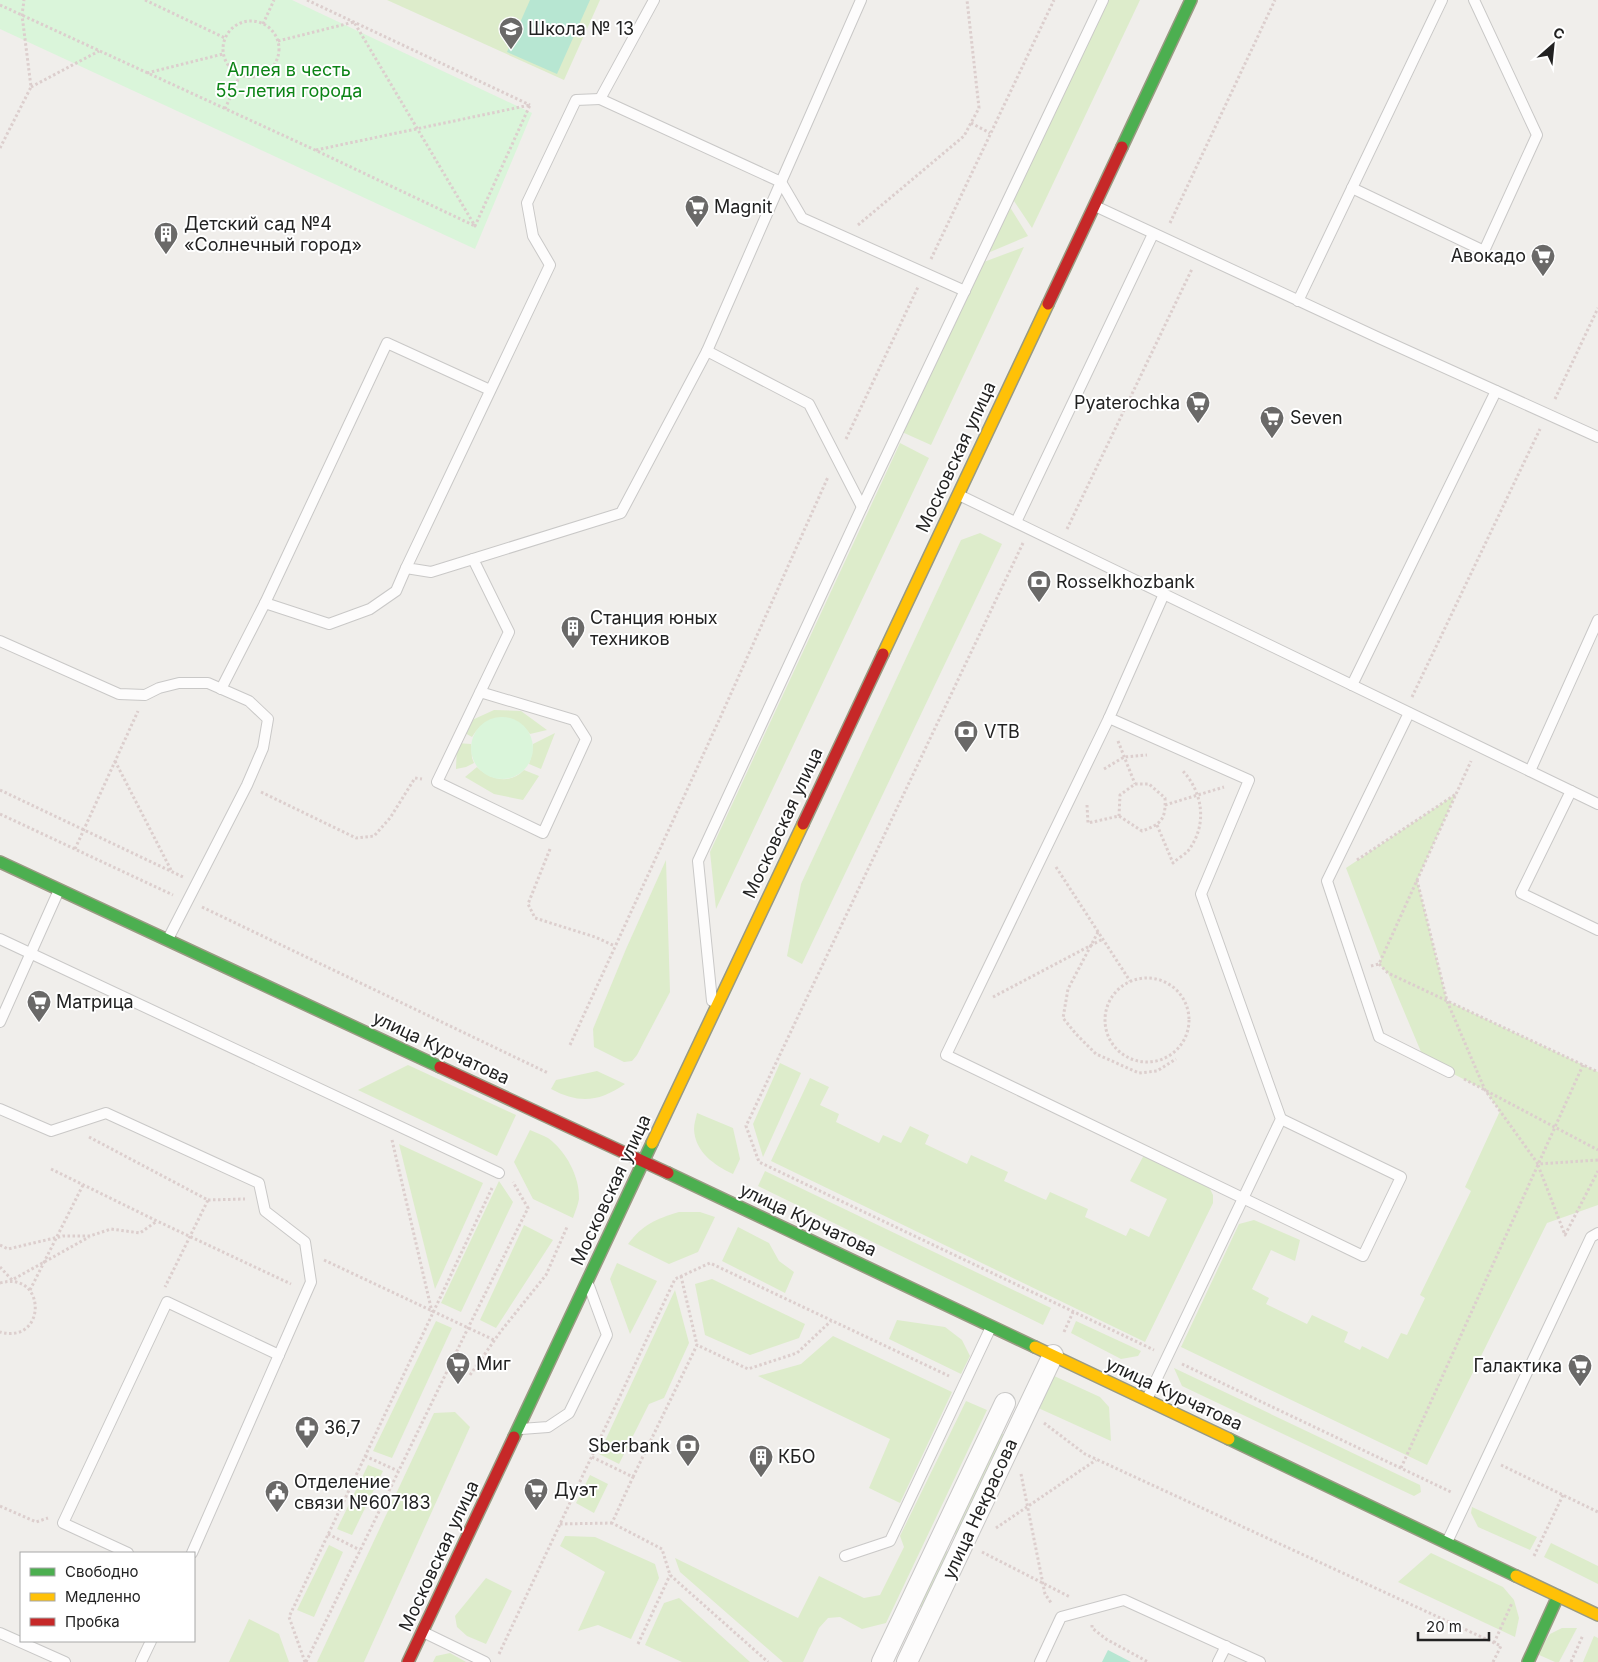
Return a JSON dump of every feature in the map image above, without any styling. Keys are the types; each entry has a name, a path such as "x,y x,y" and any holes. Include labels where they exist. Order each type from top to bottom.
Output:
{"street":[{"name":"Московская улица","path":"408,1662 1191,0"},
{"name":"улица Курчатова","path":"0,862 643,1161 1598,1615"},
{"name":"улица Некрасова","path":"907,1662 1053,1355"},
{"name":"улица Некрасова","path":"882,1662 1005,1403"},
{"path":"1528,1662 1558,1596"}],"lane":[{"path":"600,98 654,0"},
{"path":"406,568 431,572 621,513 707,350 861,0"},
{"path":"713,1012 698,861 862,507 1103,0"},
{"path":"1298,301 1442,0"},
{"path":"1352,188 1484,251 1537,135 1474,0"},
{"path":"265,603 329,624 370,609 396,590 550,265 533,236 526,203 576,100 600,98 782,182 802,218 965,291"},
{"path":"1094,206 1598,437"},
{"path":"1016,522 1158,236"},
{"path":"221,689 265,603 387,343 490,390"},
{"path":"707,350 809,404 862,507"},
{"path":"1352,685 1496,391"},
{"path":"958,494 1598,804"},
{"path":"473,559 509,632 480,692 437,782 543,832 586,739 574,720 480,692"},
{"path":"1109,718 1249,780 1201,894 1281,1119 1401,1177 1363,1256 946,1055 1109,718 1164,594"},
{"path":"1530,771 1598,620"},
{"path":"0,641 119,694 145,695 159,688 179,683 208,683 249,701 268,719 263,748 247,785 167,940"},
{"path":"1407,712 1327,881 1379,1038 1449,1072"},
{"path":"1571,791 1521,893 1598,930"},
{"path":"0,1022 60,890"},
{"path":"0,939 499,1173"},
{"path":"0,1109 51,1131 106,1113 259,1183 265,1211 305,1242 311,1282 192,1552"},
{"path":"1147,1400 1281,1119"},
{"path":"1447,1543 1591,1237 1598,1233"},
{"path":"518,1430 548,1427 569,1413 607,1335 587,1282"},
{"path":"126,1552 63,1523 167,1302 279,1355"},
{"path":"845,1556 890,1541 991,1326"},
{"path":"1040,1662 1061,1617 1124,1600 1260,1662"},
{"path":"422,1632 485,1662"},
{"path":"0,1633 64,1662"},
{"path":"141,1662 151,1642"},
{"path":"1218,1662 1226,1646"}],"path":[{"path":"0,148 31,87 22,15 24,0"},
{"path":"145,0 225,38"},
{"path":"263,24 274,0"},
{"path":"307,0 530,105"},
{"path":"844,237 964,136 979,108 967,0"},
{"path":"570,1045 837,458 1054,0"},
{"path":"1158,236 1275,0"},
{"path":"0,5 475,226"},
{"path":"252,21 263,24 271,30 278,40 277,58 272,68 262,75 251,77 240,75 231,69 225,59 223,48 225,38 232,29 241,23 252,21"},
{"path":"278,40 354,22"},
{"path":"354,22 475,226"},
{"path":"31,87 99,51"},
{"path":"147,73 224,54"},
{"path":"225,109 240,75"},
{"path":"315,150 530,105"},
{"path":"475,226 530,105"},
{"path":"971,123 990,133"},
{"path":"1060,544 1199,255"},
{"path":"1407,712 1598,308"},
{"path":"1030,529 746,1126 759,1162 1467,1500"},
{"path":"75,849 145,695"},
{"path":"1109,718 1135,784"},
{"path":"1379,964 1478,747"},
{"path":"1100,774 1107,767 1124,757 1143,754 1152,756"},
{"path":"115,761 171,871"},
{"path":"1157,825 1173,863 1187,851 1197,835 1201,816 1198,795 1191,780 1178,766"},
{"path":"247,785 356,838 374,836 390,818 415,778 437,782"},
{"path":"1165,805 1249,780"},
{"path":"1086,799 1088,823 1119,816 1142,831 1157,825 1162,820 1165,798 1150,784 1135,784 1120,795 1119,816"},
{"path":"0,790 185,877 203,908"},
{"path":"1327,881 1456,794"},
{"path":"0,814 203,908 548,1074"},
{"path":"543,832 552,843 528,904 535,918 595,937 615,946"},
{"path":"1045,849 1130,981"},
{"path":"1417,880 1447,1001 1485,1090 1538,1164 1565,1235 1598,1171"},
{"path":"1098,932 1068,989 1063,1018 1096,1054 1139,1073 1157,1070 1176,1059"},
{"path":"968,1010 1103,939"},
{"path":"1356,969 1379,964"},
{"path":"1379,964 1388,973 1598,1072"},
{"path":"1143,977 1157,978 1170,984 1180,993 1187,1006 1189,1019 1187,1033 1181,1046 1170,1055 1158,1061 1144,1062 1130,1058 1118,1051 1110,1040 1105,1027 1105,1013 1110,1000 1118,989 1130,981 1143,977"},
{"path":"1401,1468 1583,1065"},
{"path":"1449,1072 1598,1150"},
{"path":"70,1125 102,1145 208,1200 262,1198"},
{"path":"391,1135 432,1312"},
{"path":"1538,1164 1598,1160"},
{"path":"503,1164 528,1208 305,1662 289,1617 503,1164"},
{"path":"51,1169 307,1291"},
{"path":"30,1290 84,1185"},
{"path":"162,1293 208,1200"},
{"path":"0,1282 12,1280 90,1236 110,1229 140,1233 157,1221"},
{"path":"470,1375 494,1340 546,1275 567,1227"},
{"path":"0,1245 8,1249 63,1236 90,1236"},
{"path":"307,1252 494,1340"},
{"path":"0,1267 12,1280 30,1290 36,1305 33,1320 27,1328 18,1333 8,1334 0,1332"},
{"path":"612,1523 697,1345 681,1276"},
{"path":"697,1345 748,1369 797,1353 831,1321"},
{"path":"1017,1432 1022,1482 1045,1594 1061,1617"},
{"path":"365,1456 398,1471"},
{"path":"592,1457 633,1477"},
{"path":"1487,1458 1598,1512"},
{"path":"964,1543 984,1536 1096,1460"},
{"path":"1494,1643 1563,1495"},
{"path":"0,1506 36,1522 49,1518 63,1523"},
{"path":"560,1524 612,1523 662,1548 670,1575 768,1662"},
{"path":"328,1534 360,1550"},
{"path":"964,1543 1092,1608 1092,1628 1106,1639 1148,1662"},
{"path":"638,1644 670,1575"}],"green space":[{"name":"Аллея в честь 55-летия города","path":"0,0 292,0 532,113 475,249 0,29"},
{"path":"387,0 600,0 564,80"},
{"path":"530,0 590,0 557,74 507,52"},
{"path":"1105,0 1140,0 1032,228 1012,198"},
{"path":"1008,204 1028,236 983,255"},
{"path":"1024,247 931,445 902,432 981,263"},
{"path":"900,443 929,458 716,909 710,852"},
{"path":"980,533 1002,544 802,964 787,956 801,884 961,540"},
{"path":"494,710 521,711 547,730 530,734 516,721 500,718 492,719 485,723 472,737 463,732 472,720"},
{"path":"502,717 514,719 524,726 531,736 533,748 531,760 524,770 514,777 502,779 490,777 480,770 473,760 471,748 473,736 480,726 490,719"},
{"path":"555,733 541,769 529,764 533,744"},
{"path":"457,743 471,744 474,763 456,769"},
{"path":"477,767 488,775 500,779 513,778 524,770 539,776 523,800 494,794 465,777"},
{"path":"1456,794 1417,880 1447,1001 1598,1072 1598,1205 1547,1223 1427,1465 1181,1347 1239,1224 1254,1220 1300,1240 1295,1261 1271,1250 1252,1289 1269,1298 1266,1304 1307,1324 1312,1315 1348,1332 1344,1342 1360,1350 1362,1346 1388,1359 1401,1333 1407,1335 1425,1298 1420,1295 1471,1191 1465,1187 1500,1111 1485,1090 1424,1059 1388,973 1379,964 1381,959 1346,868"},
{"path":"666,860 670,992 637,1055 632,1061 624,1062 594,1047 593,1029"},
{"path":"780,1063 801,1073 763,1157 753,1124"},
{"path":"408,1065 516,1115 497,1156 358,1090"},
{"path":"597,1071 625,1084 616,1090 589,1099 571,1097 551,1089 556,1080"},
{"path":"810,1078 829,1087 820,1105 839,1114 836,1122 879,1143 883,1135 901,1143 910,1126 929,1135 925,1144 967,1164 971,1155 1008,1172 1004,1181 1046,1200 1050,1192 1088,1209 1085,1217 1126,1236 1130,1228 1149,1237 1167,1199 1130,1181 1144,1155 1209,1187 1213,1195 1213,1203 1145,1342 771,1161"},
{"path":"697,1113 733,1128 740,1159 733,1174 713,1162 702,1151 695,1137 694,1129"},
{"path":"530,1130 555,1143 571,1165 579,1191 579,1201 573,1218 533,1199 514,1162"},
{"path":"399,1144 483,1183 435,1289"},
{"path":"765,1171 1051,1308 1043,1325 758,1186"},
{"path":"499,1181 513,1202 461,1312 441,1303"},
{"path":"679,1212 700,1212 715,1217 698,1252 669,1264 628,1244 650,1223"},
{"path":"524,1225 553,1240 496,1328 480,1320"},
{"path":"738,1227 769,1243 779,1261 794,1272 785,1293 722,1261"},
{"path":"617,1263 657,1281 630,1334 610,1279"},
{"path":"712,1279 805,1324 799,1338 750,1355 705,1335 695,1284"},
{"path":"675,1290 689,1343 664,1398 649,1404 619,1464 599,1454"},
{"path":"897,1320 945,1327 962,1340 970,1356 961,1374 889,1339"},
{"path":"436,1321 452,1328 392,1458 373,1451"},
{"path":"1076,1321 1141,1351 1138,1356 1121,1359 1071,1333"},
{"path":"833,1336 952,1392 900,1503 869,1488 890,1439 758,1376 801,1364"},
{"path":"1174,1368 1420,1485 1421,1492 1414,1496 1182,1386"},
{"path":"1052,1375 1100,1397 1109,1407 1111,1441 1036,1407"},
{"path":"966,1401 987,1410 886,1623 862,1629 840,1617 828,1618 819,1628 803,1662 783,1662 680,1572 675,1558 798,1618 819,1576 864,1598 880,1595 904,1547 900,1536"},
{"path":"455,1412 470,1427 364,1662 317,1662 434,1413"},
{"path":"997,1431 1008,1437 960,1537 949,1531"},
{"path":"368,1465 383,1471 352,1535 337,1529"},
{"path":"590,1475 608,1484 594,1513 576,1503"},
{"path":"1472,1507 1537,1537 1530,1550 1478,1527 1471,1513"},
{"path":"565,1536 595,1537 655,1564 659,1578 631,1639 598,1625 578,1631 605,1572 560,1546"},
{"path":"1551,1543 1598,1566 1598,1584 1544,1557"},
{"path":"329,1545 343,1552 314,1617 297,1610"},
{"path":"942,1549 953,1554 927,1610 914,1604"},
{"path":"1431,1553 1503,1587 1514,1600 1519,1618 1515,1637 1398,1582"},
{"path":"486,1578 512,1591 486,1644 467,1636 457,1627 455,1616"},
{"path":"679,1598 750,1662 682,1662 645,1645 664,1603"},
{"path":"249,1619 279,1634 289,1662 229,1662"},
{"path":"1562,1628 1577,1628 1559,1662 1537,1654 1550,1634"},
{"path":"1594,1636 1598,1638 1598,1662 1583,1662"},
{"path":"1108,1650 1131,1662 1102,1662"},
{"path":"450,1653 466,1662 433,1662 436,1656"}],"traffic: fast":[{"path":"1122,147 1191,0"},
{"path":"0,862 440,1067"},
{"path":"514,1437 652,1143"},
{"path":"668,1173 1035,1347"},
{"path":"1229,1439 1516,1576"},
{"path":"1528,1662 1558,1596"}],"traffic: slow":[{"path":"883,654 1048,304"},
{"path":"652,1143 803,824"},
{"path":"1035,1347 1229,1439"},
{"path":"1516,1576 1598,1615"}],"traffic: jam":[{"path":"1048,304 1122,147"},
{"path":"803,824 883,654"},
{"path":"440,1067 668,1173"},
{"path":"408,1662 514,1437"}],"place":[{"name":"Школа № 13","path":"511,50"},
{"name":"Magnit","path":"697,228"},
{"name":"Детский сад №4 «Солнечный город»","path":"166,255"},
{"name":"Авокадо","path":"1543,277"},
{"name":"Pyaterochka","path":"1198,424"},
{"name":"Seven","path":"1272,439"},
{"name":"Rosselkhozbank","path":"1039,603"},
{"name":"Станция юных техников","path":"573,649"},
{"name":"VTB","path":"966,753"},
{"name":"Матрица","path":"39,1023"},
{"name":"Миг","path":"458,1385"},
{"name":"Галактика","path":"1580,1387"},
{"name":"36,7","path":"307,1449"},
{"name":"Sberbank","path":"688,1467"},
{"name":"КБО","path":"761,1478"},
{"name":"Дуэт","path":"536,1511"},
{"name":"Отделение связи №607183","path":"277,1513"}]}
